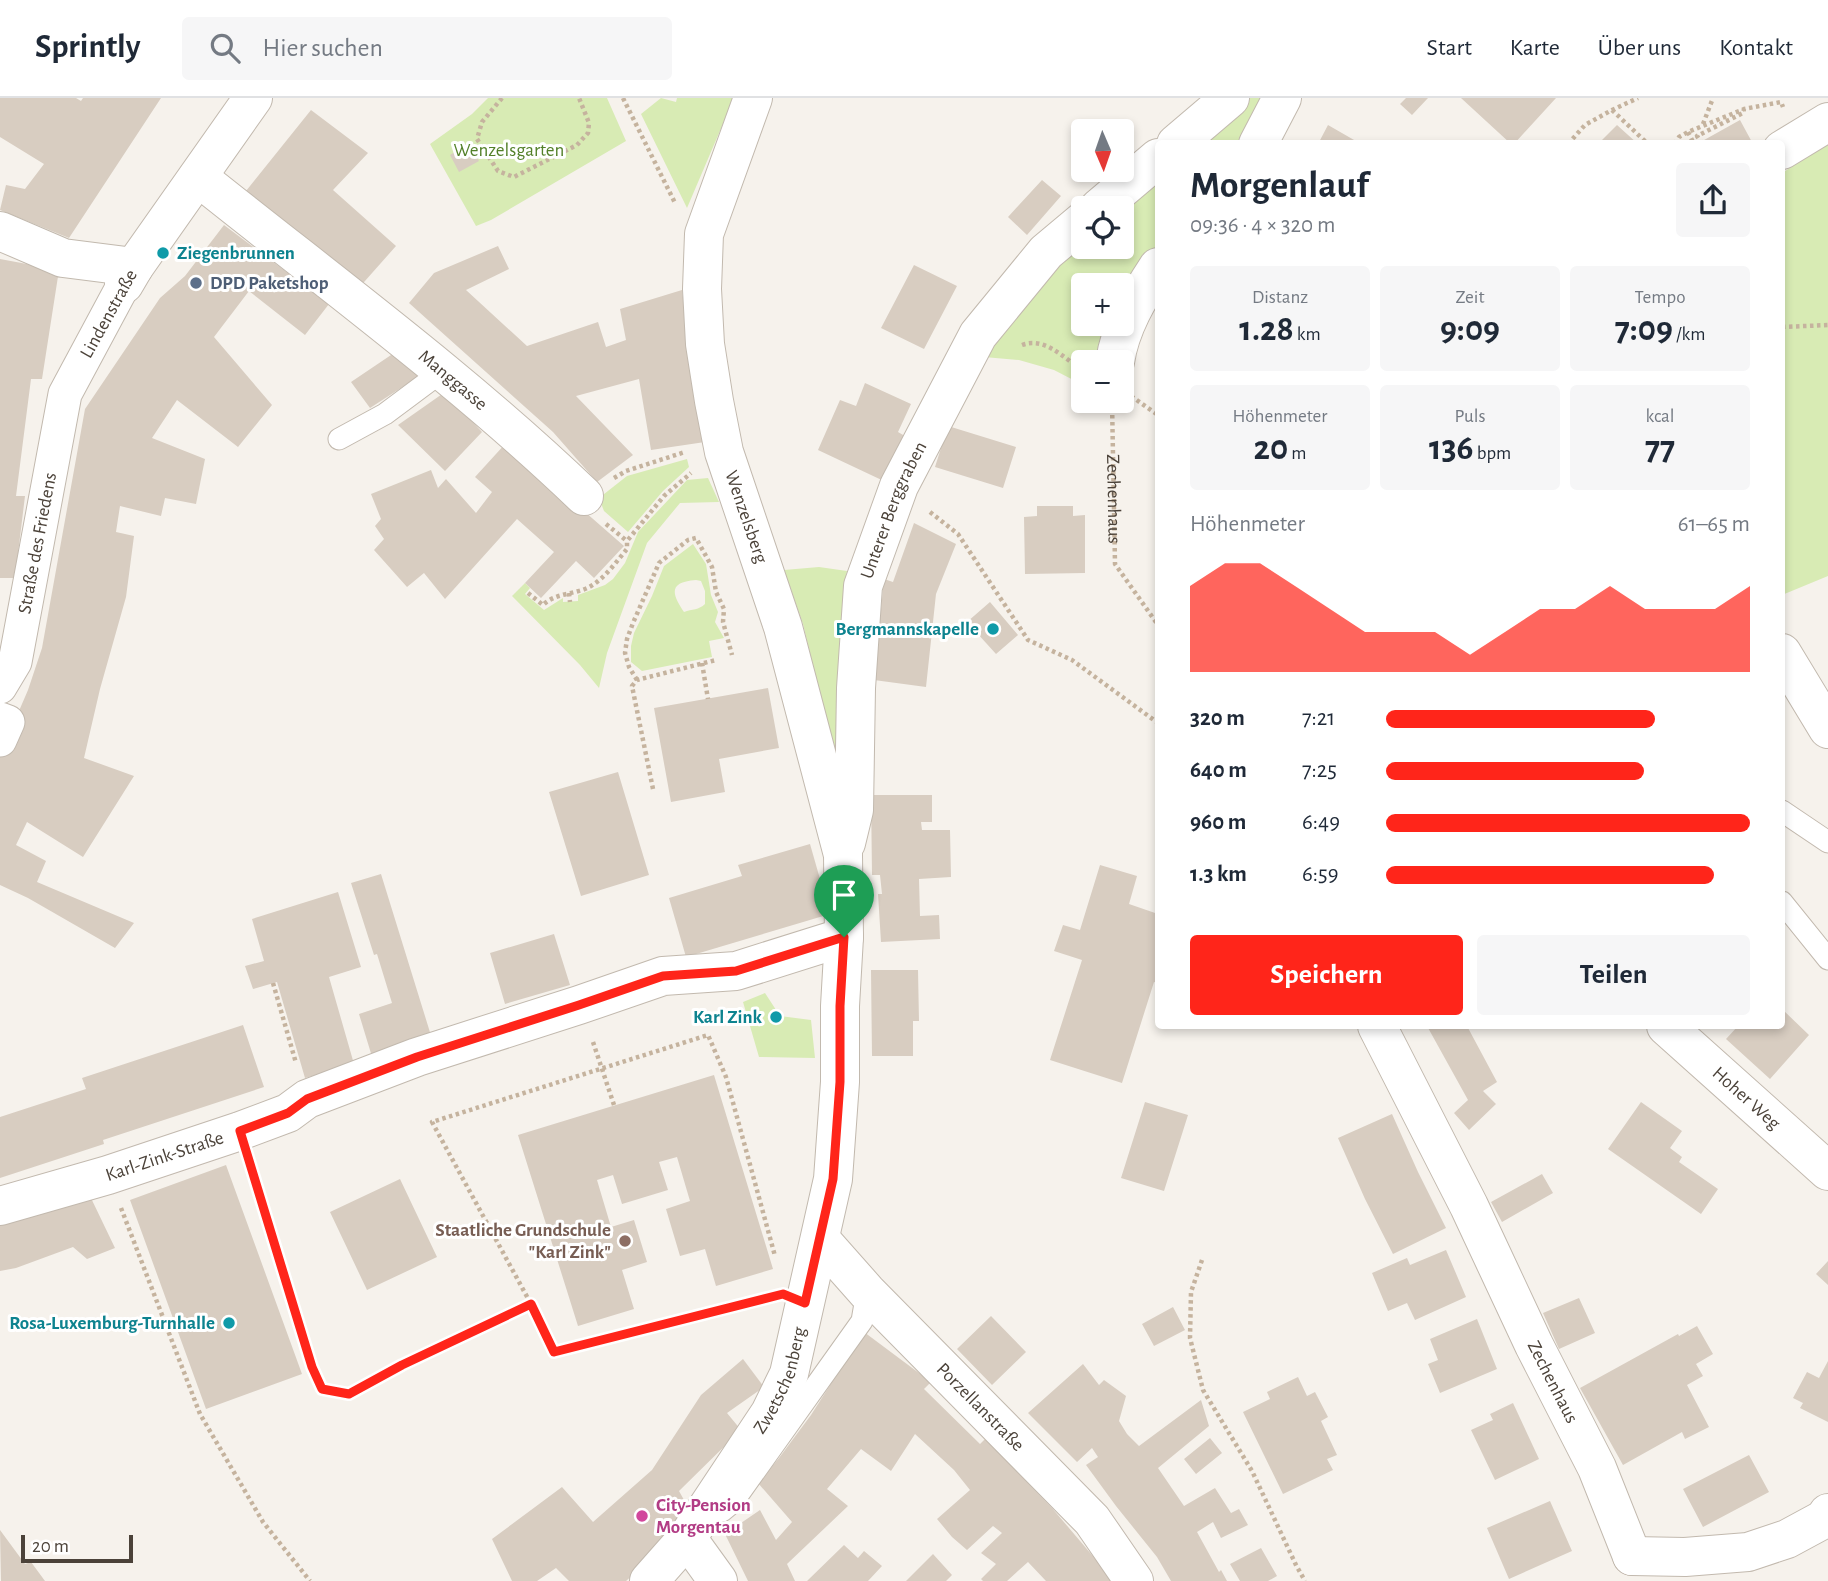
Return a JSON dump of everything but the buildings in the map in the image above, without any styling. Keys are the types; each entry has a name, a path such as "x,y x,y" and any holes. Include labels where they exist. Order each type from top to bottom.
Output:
{"street":[{"name":"Lindenstraße","path":"65,394 129,276 253,98"},
{"name":"Wenzelsberg","path":"753,98 704,234 702,289 705,344 724,452 783,627 843,855 844,937"},
{"path":"1181,140 1230,98"},
{"path":"1260,140 1282,98"},
{"path":"1785,148 1828,122"},
{"path":"1113,196 1155,161"},
{"name":"Manggasse","path":"198,177 443,370 584,496"},
{"path":"0,231 63,258 129,276"},
{"name":"Unterer Berggraben","path":"843,855 854,810 856,688 863,586 899,486 978,335 1046,252 1071,231"},
{"path":"1118,350 1117,345 1138,297 1155,272"},
{"name":"Straße des Friedens","path":"0,687 15,662 65,394"},
{"path":"1785,658 1828,729"},
{"path":"0,719 8,722 0,740"},
{"name":"Karl-Zink-Straße","path":"0,1206 108,1175 240,1131 288,1113 307,1099 417,1057 663,976 736,971 844,937"},
{"name":"Zwetschenberg","path":"649,1581 687,1538 770,1413 789,1374 833,1179 840,1082 844,937"},
{"name":"Zechenhaus","path":"1379,1029 1469,1206 1534,1345 1597,1468 1624,1568 1685,1557 1748,1552 1787,1539 1824,1519 1828,1513"},
{"name":"Hoher Weg","path":"1669,1029 1828,1171"},
{"name":"Porzellanstraße","path":"821,1240 867,1292 1091,1520 1135,1581"},
{"path":"687,1538 718,1581"}],"lane":[{"path":"339,439 384,414 443,370"},
{"path":"1785,813 1828,842"},
{"path":"1785,906 1828,960"},
{"path":"687,1538 733,1502 862,1321 867,1292"}],"path":[{"path":"502,98 482,122 477,139 498,171 514,177 577,145 589,133 589,124 579,98"},
{"path":"623,98 678,211 704,234"},
{"path":"1572,140 1585,125 1638,98"},
{"path":"1703,125 1713,98"},
{"path":"1677,140 1703,125 1744,109 1780,102"},
{"path":"1702,140 1697,136 1744,113 1744,109"},
{"path":"1612,110 1644,140"},
{"path":"1688,132 1692,140"},
{"path":"1785,327 1828,325"},
{"path":"978,335 1016,347 1029,342 1042,344 1054,349 1071,363"},
{"path":"1134,390 1155,412"},
{"name":"Zechenhaus","path":"1112,413 1115,564 1155,621"},
{"path":"584,496 626,471 686,452 724,452"},
{"path":"528,593 543,605 549,599 591,586 627,549 627,541 664,496 691,472"},
{"path":"899,486 958,534 1028,639 1072,660 1155,721"},
{"path":"637,680 625,653 627,639 659,563 688,540 696,538 712,567 716,592 724,609 723,622 732,656"},
{"path":"569,593 570,602"},
{"path":"653,789 632,686 637,680 716,660"},
{"path":"702,663 708,699"},
{"path":"273,983 307,1099"},
{"path":"579,1005 614,1105"},
{"path":"777,1262 726,1077 708,1035 432,1122 531,1304 554,1352 783,1294 805,1303"},
{"path":"240,1131 312,1367 322,1389 349,1394 402,1365 531,1304"},
{"path":"108,1175 200,1414 263,1522 310,1581"},
{"path":"1202,1260 1191,1292 1190,1338 1203,1390 1252,1471 1306,1581"}],"green space":[{"name":"Wenzelsgarten","path":"488,98 607,98 626,141 491,220 476,226 430,144 472,114"},
{"path":"661,98 676,102 677,98 734,98 687,208 641,114"},
{"path":"1242,98 1268,98 1241,140 1198,140"},
{"path":"1828,144 1828,576 1785,594 1785,171"},
{"path":"1155,178 1155,251 1134,285 1134,273 1071,273 1071,336 1108,336 1106,350 1071,350 1071,379 1054,370 1019,360 984,357 1008,317 1071,251 1071,259 1134,259 1134,197"},
{"path":"687,459 689,467 663,491 628,532 604,511 599,498 627,476"},
{"path":"708,478 719,502 680,503 647,543 607,653 599,688 512,596 525,583 530,588 525,594 544,610 563,598 563,602 578,601 578,595 605,585 625,563 638,532 687,480"},
{"path":"693,544 706,564 711,595 718,612 715,622 724,638 709,641 712,657 642,671 631,662 631,646 634,633 664,566","holes":["687,581 701,581 705,591 705,604 684,612 675,594 677,586"]},
{"path":"819,567 847,571 843,598 841,806 803,624 784,570"},
{"path":"765,993 780,1016 811,1020 815,1058 759,1057 743,1002"}],"place":[{"name":"Ziegenbrunnen","path":"163,253"},
{"name":"DPD Paketshop","path":"196,283"},
{"name":"Bergmannskapelle","path":"993,629"},
{"name":"Karl Zink","path":"776,1017"},
{"name":"Staatliche Grundschule \"Karl Zink\"","path":"625,1241"},
{"name":"Rosa-Luxemburg-Turnhalle","path":"229,1323"},
{"name":"City-Pension Morgentau","path":"642,1516"}],"route":[{"path":"844,937 840,1082 833,1179 805,1303 783,1294 554,1352 531,1304 402,1365 349,1394 322,1389 312,1367 240,1131 288,1113 307,1099 417,1057 663,976 736,971 844,937"}]}
